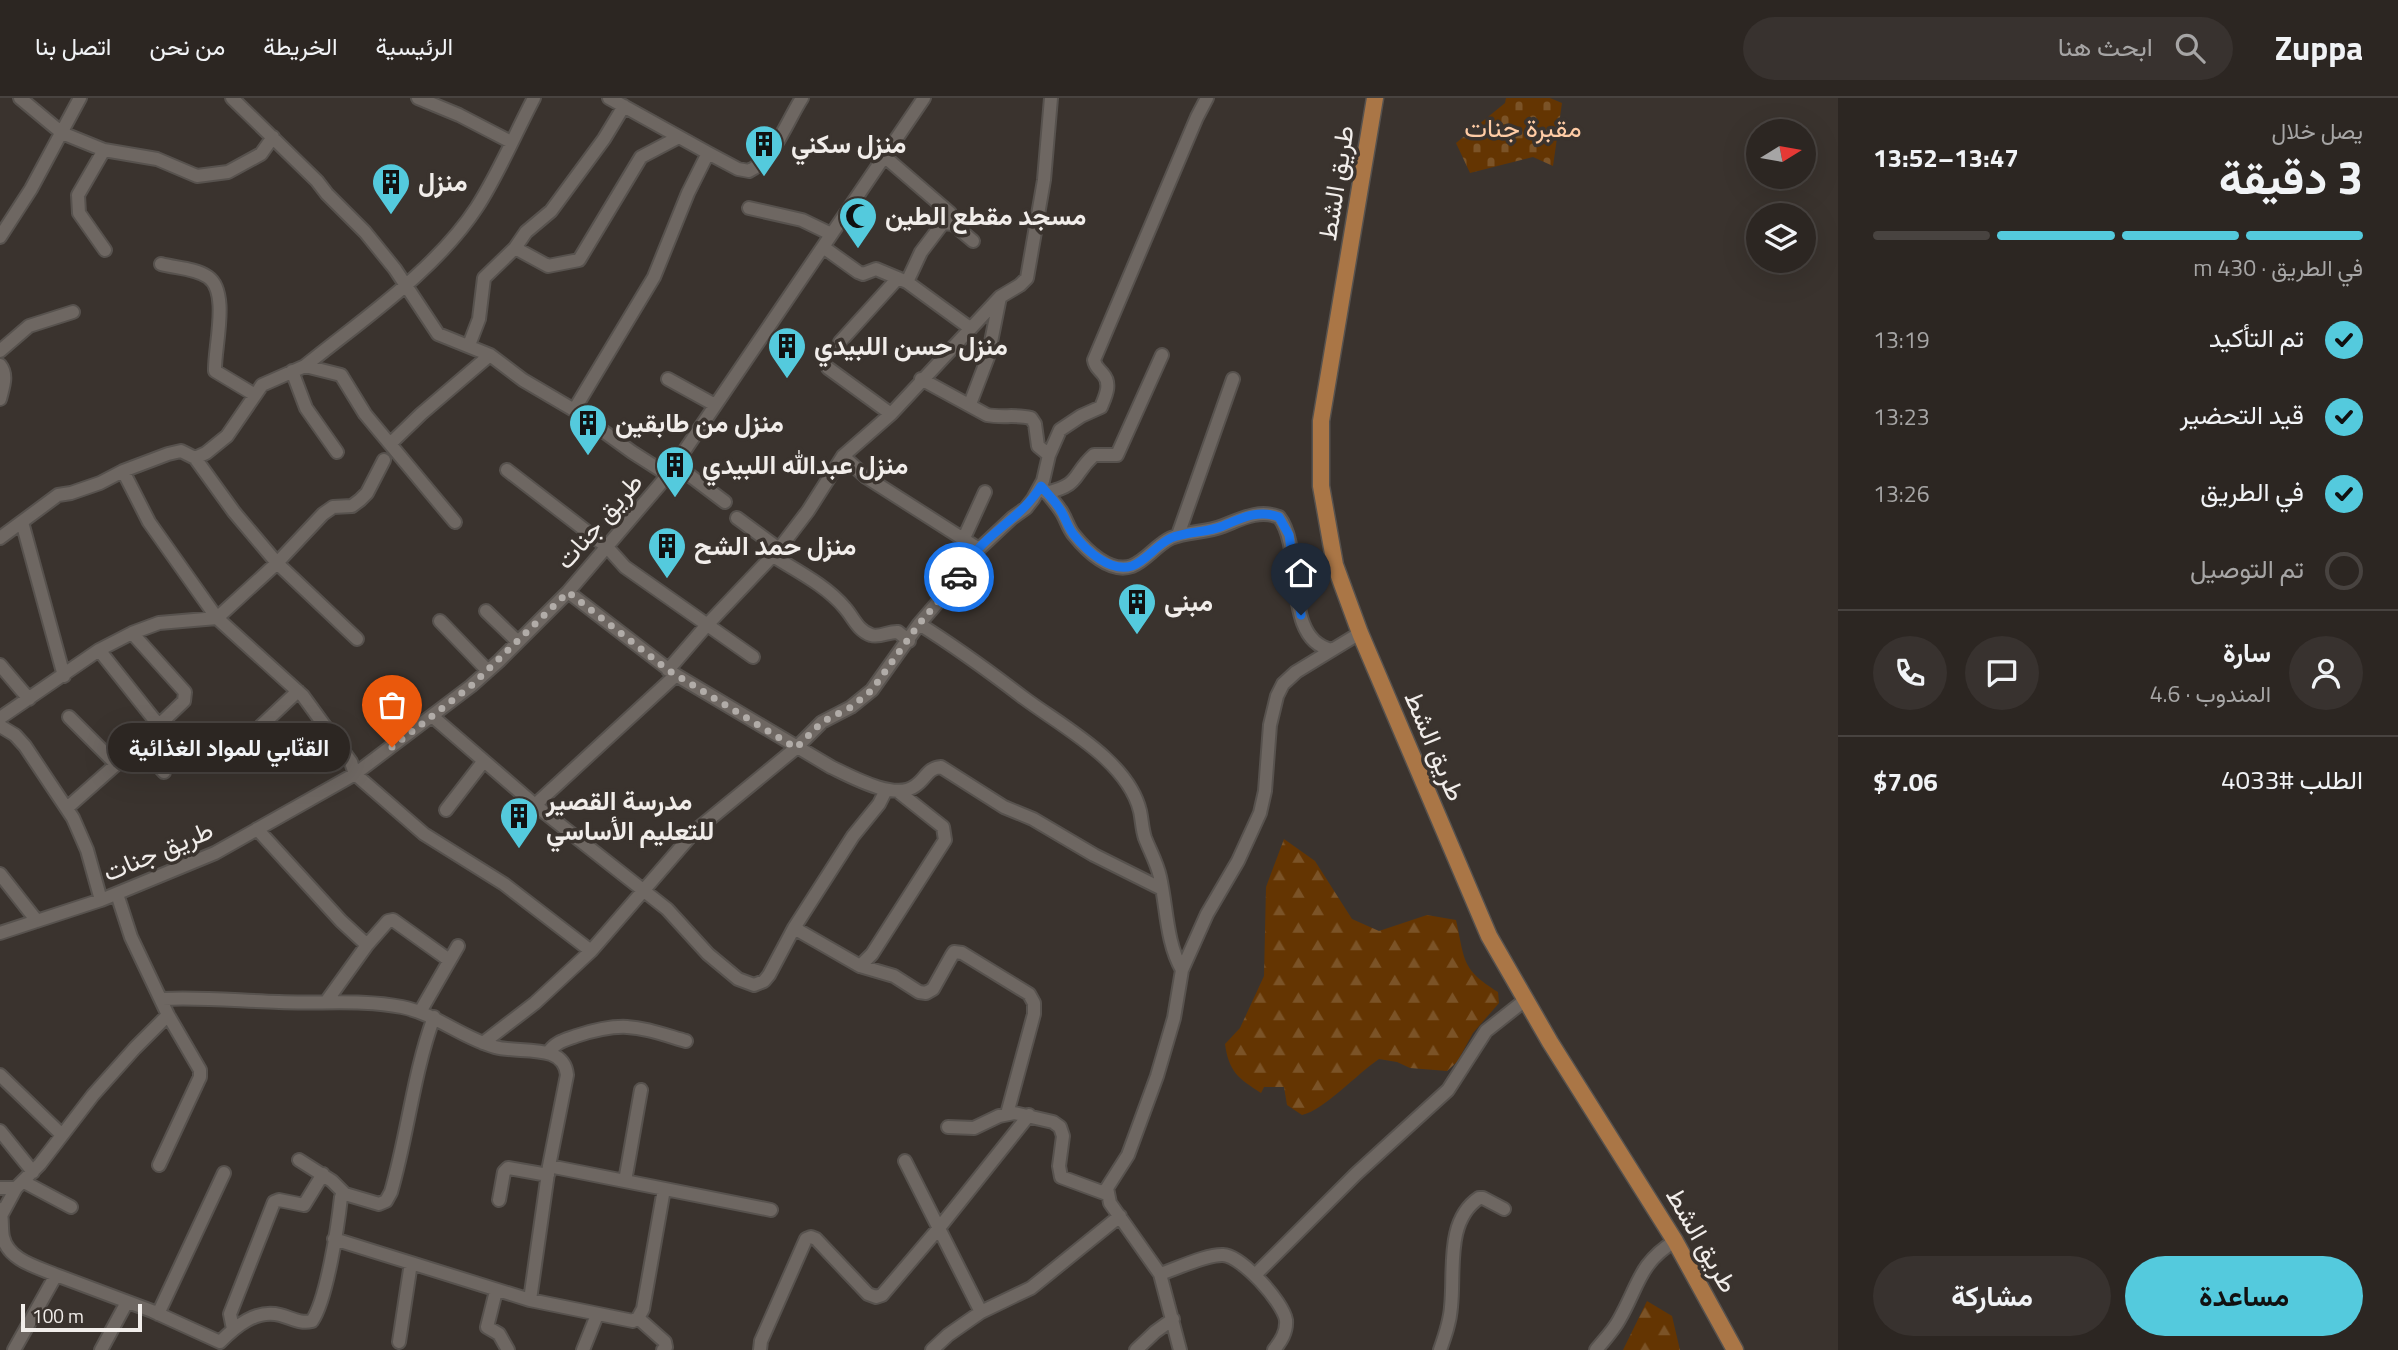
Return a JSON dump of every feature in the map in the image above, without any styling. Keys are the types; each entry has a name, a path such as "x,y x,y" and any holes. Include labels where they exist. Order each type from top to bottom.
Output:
{"main road":[{"name":"طريق الشط","path":"1375,98 1325,390 1320,449 1322,493 1331,550 1360,633 1485,926 1524,1000 1675,1241 1735,1350"}],"street":[{"path":"20,98 62,133 104,150 157,159 197,176 228,172 261,154 273,137"},
{"path":"0,237 31,189 80,98"},
{"path":"232,98 365,232 438,334 490,355 632,452 672,470 725,502"},
{"path":"418,98 511,142"},
{"path":"195,458 220,443 237,424 262,385 305,366 405,285 457,233 477,206 534,98"},
{"path":"610,98 738,169 749,171 757,167 772,149 803,98"},
{"path":"535,805 672,673 706,626 776,553 844,456 891,414 1000,297 1020,285 1030,270 1044,180 1051,98"},
{"path":"483,1043 535,1003 591,951 695,831 796,748 822,722 851,707 872,690 919,624 979,549 1044,489 1049,455 1060,430 1101,407 1108,384 1094,360 1180,155 1207,98"},
{"name":"طريق جنات","path":"0,933 101,900 215,853 355,774 488,671 568,592 672,470 885,157 920,101"},
{"path":"469,345 479,319 484,278 515,248 526,232 551,211 604,139 624,106"},
{"path":"515,248 548,266 579,260 641,157 679,136"},
{"path":"104,150 78,195 79,213 105,250"},
{"path":"574,410 654,277 688,193 708,153"},
{"path":"840,342 903,280 950,213 885,157"},
{"path":"749,208 802,220 831,234"},
{"path":"943,223 953,223 972,241"},
{"path":"822,247 858,272 863,274 876,269 903,280 970,328"},
{"path":"161,264 197,272 209,278 216,286 220,318 214,355 215,371 255,395"},
{"path":"970,404 988,357 1000,297"},
{"path":"0,351 29,326 73,312"},
{"path":"390,444 490,355"},
{"path":"1044,489 1065,488 1072,484 1094,455 1117,455 1162,355"},
{"path":"0,365 5,383 0,398"},
{"path":"305,366 341,375 365,415 455,522"},
{"path":"828,368 891,414"},
{"path":"292,371 306,408 337,452"},
{"path":"668,379 715,405"},
{"path":"921,379 987,415 1031,418 1035,424 1038,446 1049,455"},
{"path":"1178,535 1233,379"},
{"path":"0,538 51,497 100,483 123,471 181,451 195,458 234,512 276,563 357,639"},
{"path":"844,456 866,477 979,549"},
{"path":"101,900 87,850 67,808 25,746 0,725 29,699 99,650 132,633 159,623 217,618 328,510 352,506 360,500 367,493 384,460"},
{"path":"507,470 607,547 625,567 753,657"},
{"path":"123,471 149,522 217,618 298,691 351,762 355,774 424,834 505,884 591,951"},
{"path":"1044,489 1060,508 1073,534 1091,552 1110,565 1127,567 1138,563 1164,541 1178,535 1209,531 1253,514 1279,517 1289,535 1301,615 1314,642 1322,648 1332,650"},
{"path":"964,538 985,492"},
{"path":"737,517 776,553 843,606 860,629 874,636 898,632 909,641"},
{"path":"22,522 64,676"},
{"path":"568,592 672,673 796,748 856,779 900,793 943,827 945,840 880,942 860,966"},
{"path":"486,611 517,641"},
{"path":"440,621 488,671"},
{"path":"919,624 953,645 1104,757 1133,792 1144,835 1157,865 1173,948 1182,970"},
{"path":"132,633 185,692 184,701 159,725"},
{"path":"1107,1195 1110,1181 1133,1143 1157,1076 1174,1018 1182,970 1207,914 1238,861 1260,813 1265,791 1270,725 1277,696 1287,679 1360,633"},
{"path":"99,650 165,733 200,762"},
{"path":"0,665 29,699"},
{"path":"244,741 298,691"},
{"path":"432,716 535,805 678,919 717,961 738,979 754,985 764,981 769,975 794,928 886,790"},
{"path":"69,717 116,764"},
{"path":"67,808 139,746 164,772"},
{"path":"446,810 483,762"},
{"path":"900,793 914,788 931,769 941,767 1004,807 1033,819 1094,855 1162,889"},
{"path":"257,830 341,921 367,945"},
{"path":"0,874 37,921"},
{"path":"117,894 131,937 168,1015 197,1063 200,1077 159,1165"},
{"path":"326,1002 388,920 393,920 449,960"},
{"path":"794,928 860,966 894,976 919,992 926,993 933,989 952,955 958,952 1029,994 1034,1003 1034,1014 1007,1114"},
{"path":"420,1012 458,946"},
{"path":"162,999 373,1003 434,1017 483,1043 512,1051 548,1053 562,1060 567,1075 549,1170 530,1300"},
{"path":"1255,1275 1356,1174 1441,1098 1461,1074 1481,1036 1524,1000"},
{"path":"168,1015 124,1060 20,1185 1,1212 4,1251 56,1275 158,1314 217,1346 243,1321 267,1314 277,1314 300,1322 312,1321 334,1239 341,1197 345,1194"},
{"path":"299,1160 323,1174 345,1194 379,1203 386,1200 391,1192 410,1118 416,1072 434,1017"},
{"path":"548,1053 559,1042 613,1026 645,1029 686,1041"},
{"path":"0,1075 62,1135"},
{"path":"625,1181 641,1090"},
{"path":"948,1127 974,1128 1007,1114 1029,1115 1053,1122 1060,1127 1063,1136 1059,1166 1061,1177 1107,1195 1160,1274 1180,1350"},
{"path":"760,1350 761,1340 808,1237 816,1239 868,1293 876,1297 885,1293 1029,1115"},
{"path":"0,1131 33,1172"},
{"path":"905,1160 981,1312"},
{"path":"499,1200 505,1169 508,1168 549,1170 625,1181 771,1210"},
{"path":"158,1314 224,1173"},
{"path":"233,1329 230,1314 274,1202 279,1199 304,1205 323,1174"},
{"path":"0,1188 20,1185 71,1207"},
{"path":"334,1239 496,1291 628,1321 638,1318 643,1309 664,1189"},
{"path":"1440,1350 1450,1315 1455,1236 1459,1222 1469,1206 1479,1198 1504,1209"},
{"path":"932,1350 981,1312 1031,1288 1120,1216"},
{"path":"1596,1350 1619,1319 1648,1262 1658,1251 1675,1241"},
{"path":"1160,1274 1220,1255 1230,1256 1255,1275 1280,1307 1285,1318 1285,1332 1275,1350"},
{"path":"399,1342 411,1263"},
{"path":"14,1350 56,1275"},
{"path":"496,1291 487,1327 499,1334 508,1350"},
{"path":"101,1350 127,1302"},
{"path":"583,1350 597,1315"},
{"path":"638,1318 665,1342 666,1347 663,1350"},
{"path":"1136,1350 1173,1320"}],"green space":[{"name":"مقبرة جنات","path":"1506,98 1550,98 1562,103 1553,166 1533,157 1470,173 1456,143 1505,103"},
{"path":"1284,839 1315,861 1352,919 1379,931 1427,915 1456,920 1466,962 1477,977 1498,992 1499,1003 1473,1033 1457,1062 1447,1071 1410,1068 1397,1062 1379,1059 1320,1107 1302,1115 1287,1105 1284,1087 1264,1087 1261,1093 1246,1083 1232,1068 1225,1044 1240,1028 1264,976 1266,887"},
{"path":"1647,1301 1672,1316 1680,1350 1623,1350"}],"way so far":[{"path":"392,747 471,686 568,592 668,670 796,748 822,722 851,707 872,690 919,624 959,577"}],"place":[{"name":"منزل سكني","path":"764,178"},
{"name":"منزل","path":"391,216"},
{"name":"مسجد مقطع الطين","path":"858,250"},
{"name":"منزل حسن اللبيدي","path":"787,380"},
{"name":"منزل من طابقين","path":"588,457"},
{"name":"منزل عبدالله اللبيدي","path":"675,499"},
{"name":"منزل حمد الشح","path":"667,580"},
{"name":"مبنى","path":"1137,636"},
{"name":"القنّابي للمواد الغذائية","path":"392,747"},
{"name":"مدرسة القصير للتعليم الأساسي","path":"519,850"}],"route":[{"path":"959,577 979,549 1026,508 1041,486 1060,508 1073,534 1091,552 1110,565 1119,567 1138,563 1164,541 1178,535 1209,531 1253,514 1279,517 1289,535 1301,615"}]}
